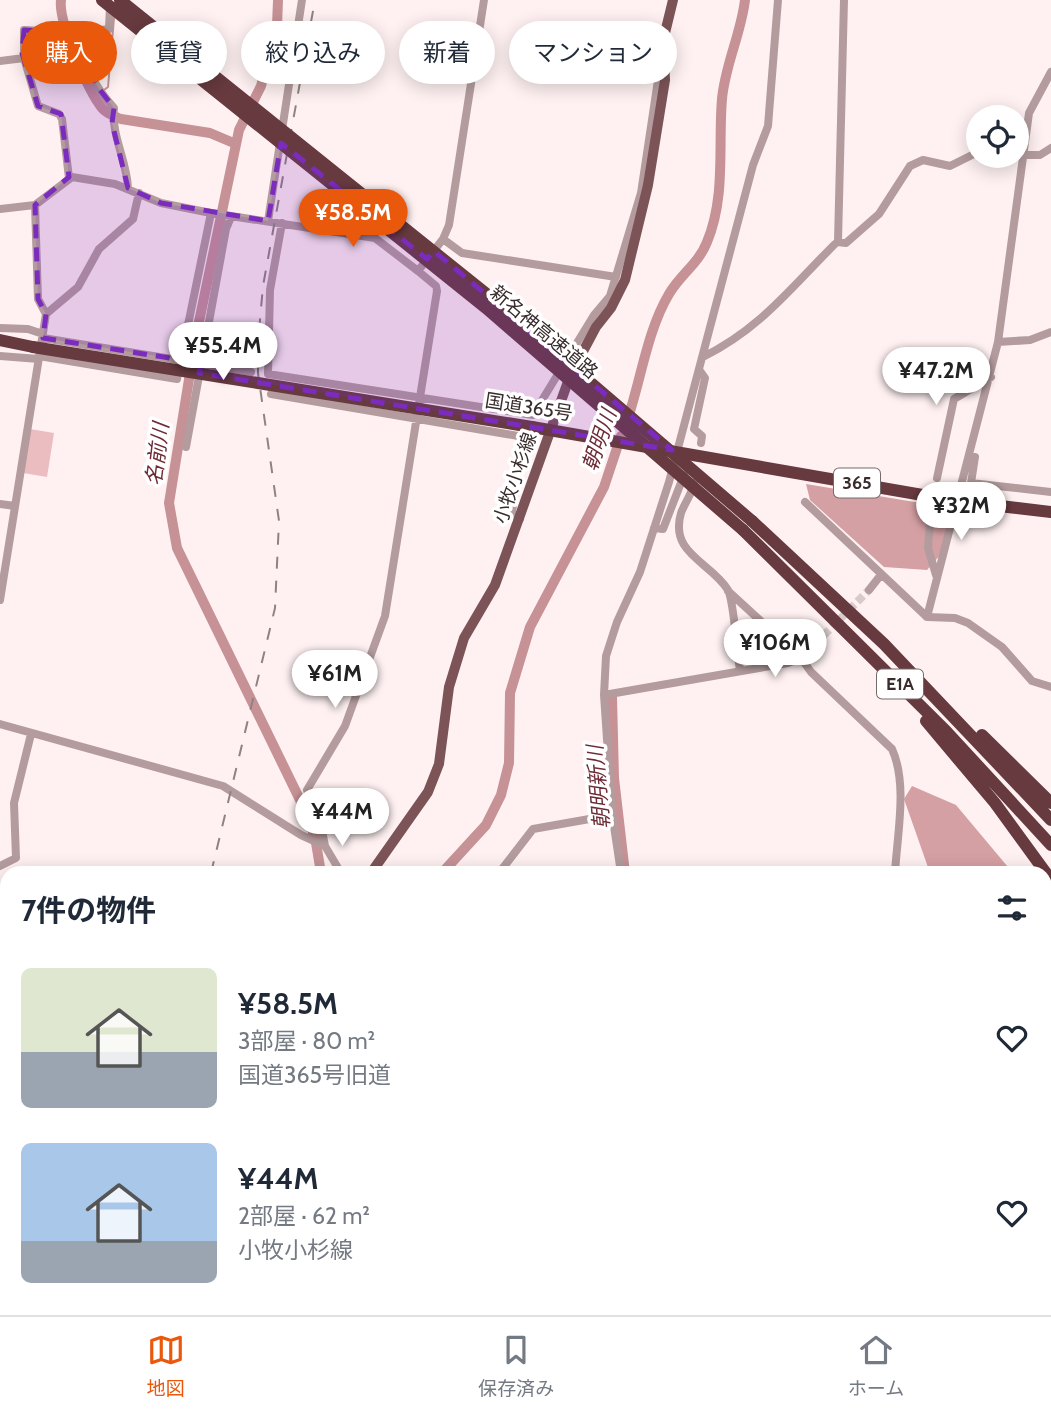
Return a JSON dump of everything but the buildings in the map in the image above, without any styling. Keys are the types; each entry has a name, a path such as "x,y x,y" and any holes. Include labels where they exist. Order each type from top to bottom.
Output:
{"highway":[{"name":"新名神高速道路","path":"102,0 486,307 884,644 1051,820"},
{"name":"新名神高速道路","path":"120,0 504,308 747,526 805,589 946,730 1051,845"},
{"name":"国道365号","path":"0,340 678,451 957,501 1051,512"},
{"path":"805,589 976,778 1041,866"},
{"path":"884,644 1051,803"}],"main road":[{"name":"小牧小杉線","path":"669,21 673,0"},
{"name":"小牧小杉線","path":"376,866 428,792 439,764 454,665 464,638 495,585 557,431 570,376 596,327 611,308 625,279 648,185 664,84"}],"street":[{"path":"109,21 111,0"},
{"path":"268,221 302,0"},
{"path":"418,271 443,239 449,225 484,0"},
{"path":"620,866 612,815 604,695 611,639 654,528 678,451 753,165 768,126 778,0"},
{"path":"703,356 724,346 768,315 837,242 845,0"},
{"path":"0,61 21,58"},
{"path":"1029,113 1051,72"},
{"path":"32,84 38,106 59,114 62,119 69,178"},
{"path":"98,84 114,109 112,123 125,162 128,188"},
{"path":"282,223 270,290 268,374 533,415 594,315 610,296 617,278 641,193 658,84"},
{"path":"1029,156 1040,155 1051,148"},
{"path":"837,242 846,243 870,224 910,166 923,160 950,166 966,158"},
{"path":"927,617 936,575 991,377 998,342 1019,168"},
{"path":"0,209 35,205 69,178 128,188 161,203 211,214 375,238 436,286 438,291 385,616 345,726 307,790 321,825 323,846 336,866"},
{"path":"0,600 46,314 78,287 99,249 133,219 139,193"},
{"path":"35,205 38,299 46,314"},
{"path":"0,328 28,329 39,347 177,379 211,214"},
{"path":"186,447 199,362 230,216"},
{"path":"443,239 462,253 617,278"},
{"path":"998,342 1030,340 1051,332"},
{"path":"0,356 39,347 199,362 251,372"},
{"path":"700,371 705,378 694,429 702,436 701,443"},
{"path":"937,478 954,399 991,377"},
{"path":"271,394 524,437 512,512 520,519"},
{"path":"975,457 971,483 1051,492"},
{"path":"654,528 663,529 685,472 697,468 692,492 681,512 681,542 688,552 802,658 811,672 892,749 898,763 895,866"},
{"path":"805,502 880,576 927,617 955,618 968,623 1002,647 1032,681 1051,687"},
{"path":"0,504 15,506"},
{"path":"931,509 928,548 936,575"},
{"path":"869,590 880,576"},
{"path":"728,591 740,670"},
{"path":"604,695 788,663 802,658 815,644"},
{"path":"0,724 223,786 300,835 323,846"},
{"path":"0,866 16,858 14,803 31,734"},
{"path":"504,866 533,829 612,815"}],"highlighted area":[{"path":"24,30 77,33 97,86 114,108 112,123 128,188 161,203 268,221 281,143 427,259 434,251 672,450 199,373 201,363 43,338 46,314 38,299 35,205 69,177 61,114 38,106 22,53"}],"shaded area":[{"path":"30,429 54,433 47,477 23,473"},
{"path":"806,484 951,508 942,553 927,570 884,567 810,500"},
{"path":"912,786 956,805 1007,866 928,866 904,799"}],"waterway":[{"name":"名前川","path":"61,0 64,23 75,56 96,99 106,112 121,119 210,133 236,144"},
{"name":"名前川","path":"278,0 277,26 261,86 239,130 196,336 169,503 177,548 303,806 315,837 320,866"},
{"name":"朝明川","path":"627,421 661,308 673,287 704,249 713,225 719,189 722,99 745,0"},
{"path":"104,90 108,87 114,18"},
{"name":"朝明川","path":"448,866 486,825 501,795 509,763 510,693 530,627 604,487 621,436"},
{"name":"朝明新川","path":"612,697 614,778 624,866"}],"tunnel":[{"path":"815,644 869,590"}],"railway":[{"path":"213,866 275,608 279,521 258,373 258,342 263,286 315,0"}]}
